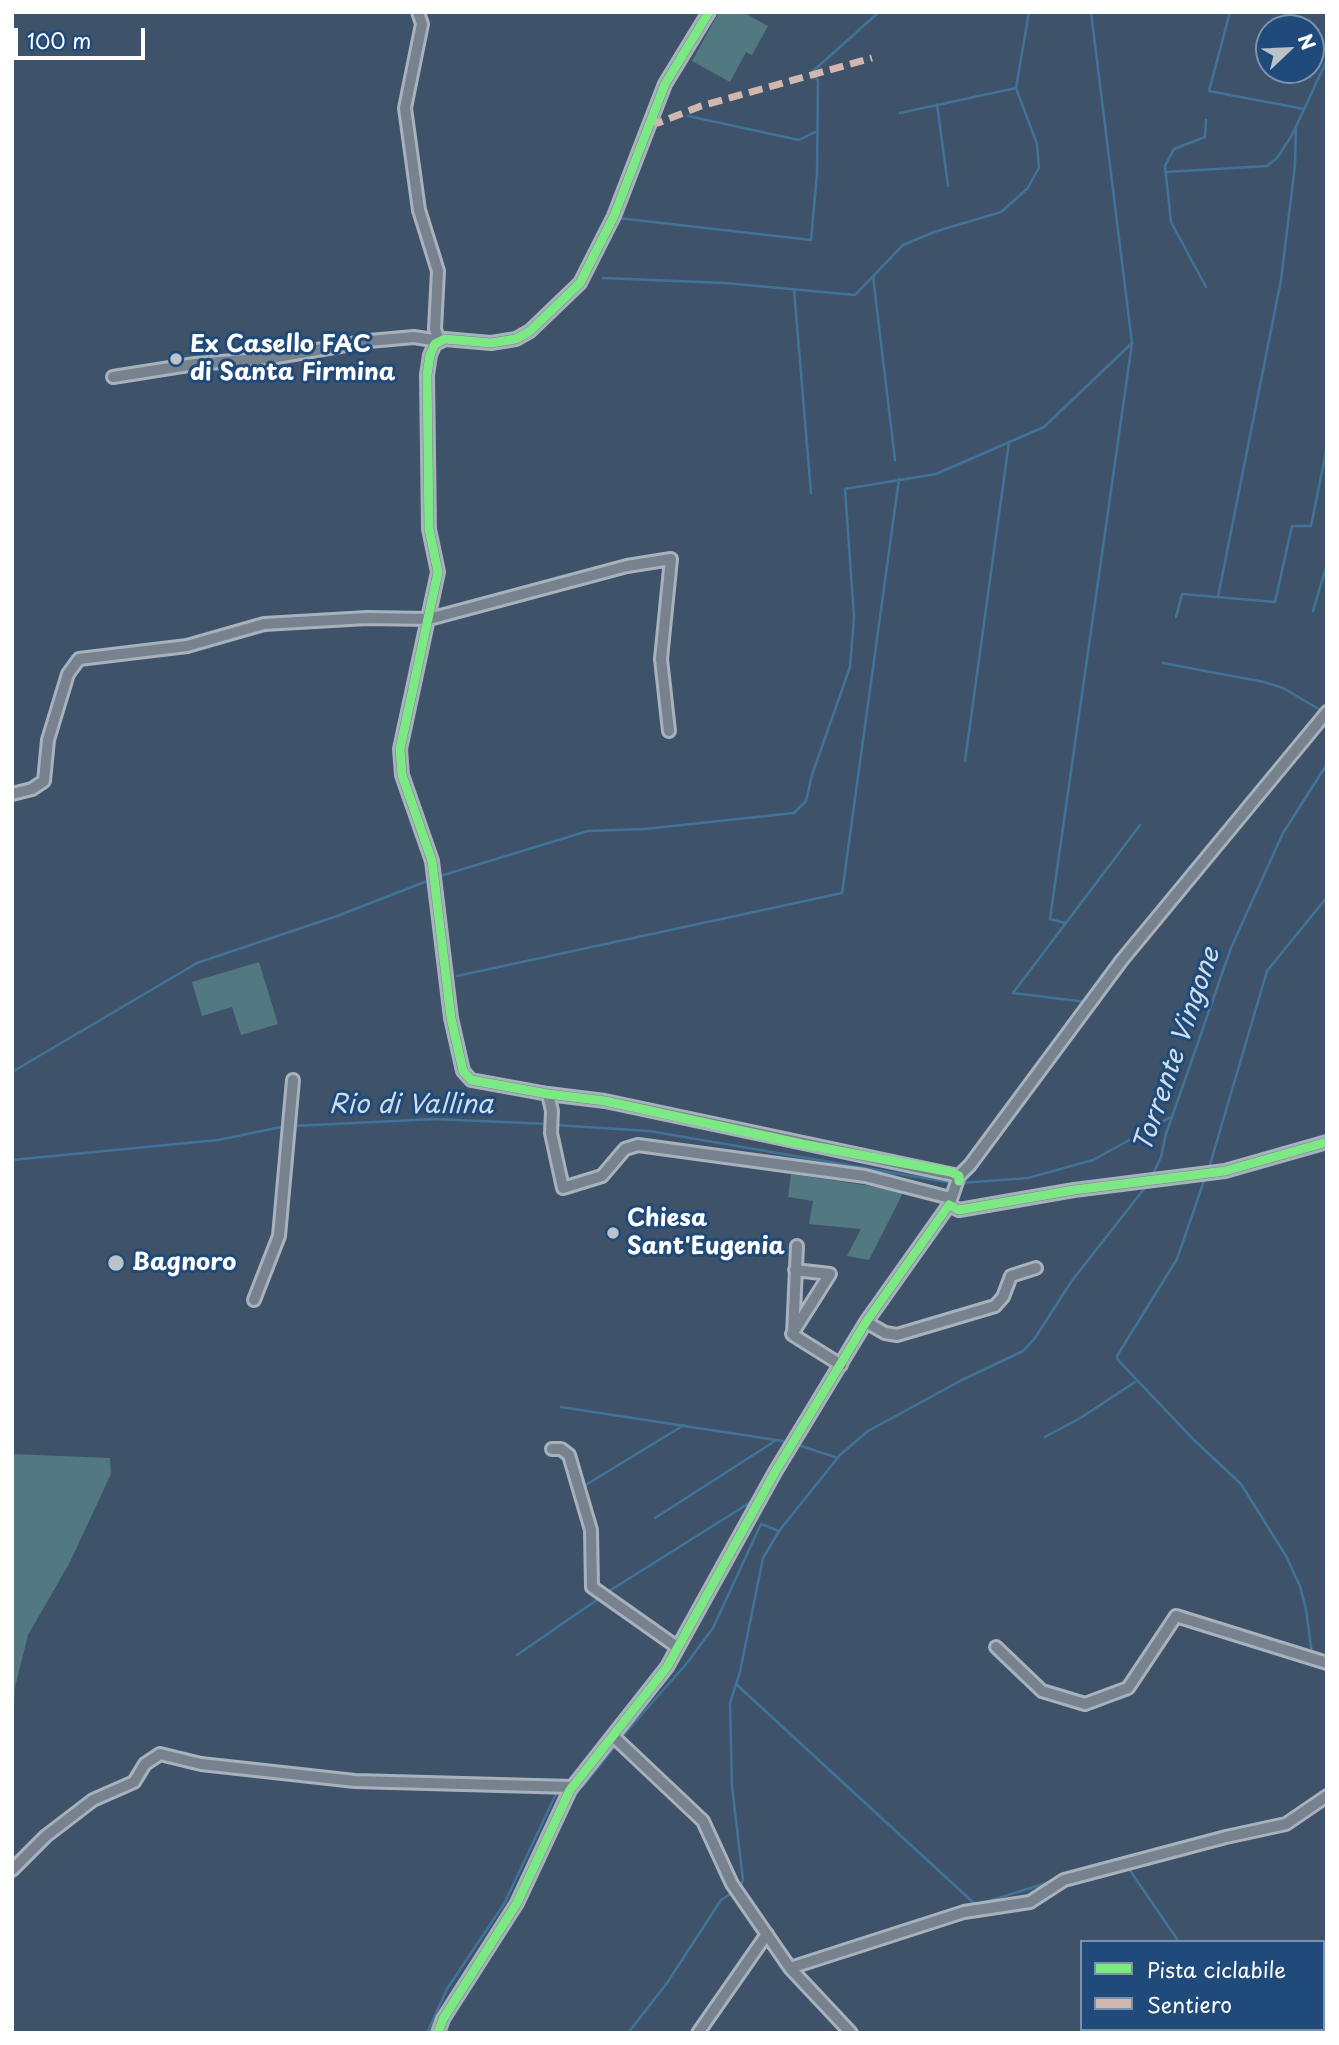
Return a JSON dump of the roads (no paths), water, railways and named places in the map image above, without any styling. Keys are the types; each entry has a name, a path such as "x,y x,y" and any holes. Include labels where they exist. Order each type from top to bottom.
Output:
{"street":[{"path":"418,12 422,24 405,108 419,210 438,271 435,329 439,341"},
{"path":"114,377 195,364 271,358 369,341 414,337 491,343 516,339 530,331 580,283 614,216 665,84 709,12"},
{"path":"439,341 432,348 426,375 429,529 438,572 400,749 402,775 434,878 452,1018 463,1071 471,1080 605,1101 958,1181"},
{"path":"12,794 32,789 44,781 52,728 68,674 79,659 187,646 264,624 367,618 429,619 627,566 671,559 661,659 669,731"},
{"path":"438,2033 443,2019 517,1903 572,1787 667,1667 775,1472 866,1322 950,1201 958,1181 1122,960 1327,712"},
{"path":"254,1300 279,1236 293,1080"},
{"path":"548,1094 563,1188 602,1176 625,1149 638,1145 865,1176 950,1201 959,1210 1224,1171 1327,1142"},
{"path":"792,1334 797,1246"},
{"path":"866,1322 885,1333 897,1335 995,1306 1003,1297 1011,1276 1036,1268"},
{"path":"792,1334 830,1275 795,1270"},
{"path":"792,1334 841,1365"},
{"path":"552,1449 561,1449 569,1455 591,1530 592,1587 677,1647"},
{"path":"996,1647 1042,1691 1085,1704 1128,1688 1177,1616 1327,1663"},
{"path":"613,1735 703,1821 732,1884 790,1968 851,2033"},
{"path":"12,1870 47,1836 93,1800 134,1782 145,1764 160,1754 201,1764 355,1781 572,1787"},
{"path":"790,1968 964,1912 1030,1902 1063,1880 1226,1837 1286,1825 1327,1796"},
{"path":"698,2033 767,1934"}],"waterway":[{"path":"618,218 811,240 817,174 818,81 812,72 879,12"},
{"path":"603,278 725,283 855,295 903,245 934,232 1001,212 1027,189 1039,168 1037,144 1016,88 1029,12"},
{"path":"1065,923 1050,919 1132,343 1091,12"},
{"path":"1230,12 1209,91 1304,109"},
{"path":"1165,172 1267,166 1277,158 1292,135 1327,60"},
{"path":"900,113 1016,88"},
{"path":"937,104 948,186"},
{"path":"688,116 799,140 817,131"},
{"path":"1206,120 1205,137 1174,149 1165,166 1171,222 1206,287"},
{"path":"1218,597 1281,280 1295,165 1296,127"},
{"path":"873,276 895,460"},
{"path":"794,289 811,493"},
{"path":"437,877 588,831 645,829 794,813 806,801 812,775 850,667 854,617 845,489 936,474 1044,427 1132,343"},
{"path":"965,761 1009,442"},
{"path":"1176,617 1182,594 1275,602 1292,526 1311,526 1327,447"},
{"path":"457,976 842,893 899,479"},
{"path":"1313,611 1327,564"},
{"path":"1163,663 1264,682 1283,688 1322,711"},
{"name":"Torrente Vingone","path":"1152,1176 1161,1157 1166,1134 1231,948 1283,833 1327,764"},
{"path":"1086,1002 1013,993 1140,825"},
{"path":"12,1072 197,963 337,916 430,880"},
{"path":"1209,1168 1267,971 1327,897"},
{"name":"Rio di Vallina","path":"960,1183 1028,1178 1093,1160 1171,1117"},
{"name":"Rio di Vallina","path":"293,1126 435,1119 549,1124"},
{"name":"Rio di Vallina","path":"555,1125 649,1131 953,1183"},
{"name":"Rio di Vallina","path":"12,1160 218,1140 286,1126"},
{"path":"1205,1178 1177,1259 1117,1356 1194,1440 1241,1484 1286,1556 1300,1586 1312,1654"},
{"name":"Torrente Vingone","path":"740,1887 743,1880 732,1786 730,1703 740,1672 763,1558 779,1531 840,1455 868,1431 962,1380 1023,1351 1035,1338 1071,1282 1147,1185"},
{"path":"1045,1437 1082,1417 1135,1382"},
{"path":"561,1407 789,1442"},
{"path":"584,1486 684,1425"},
{"path":"655,1518 775,1441"},
{"path":"795,1444 838,1458"},
{"path":"606,1593 754,1500"},
{"path":"620,1739 687,1663 713,1628 761,1524 779,1531"},
{"path":"517,1655 601,1597"},
{"path":"736,1684 976,1905 1053,1881"},
{"path":"577,1788 583,1786 616,1745"},
{"path":"427,2033 447,1989 504,1904 556,1794 563,1792"},
{"path":"1122,1870 1129,1869 1178,1940"},
{"name":"Torrente Vingone","path":"628,2033 667,1983 721,1900 732,1893"}],"place":[{"name":"Ex Casello FAC di Santa Firmina","path":"176,359"},
{"name":"Chiesa Sant'Eugenia","path":"613,1233"},
{"name":"Bagnoro","path":"116,1263"}]}
